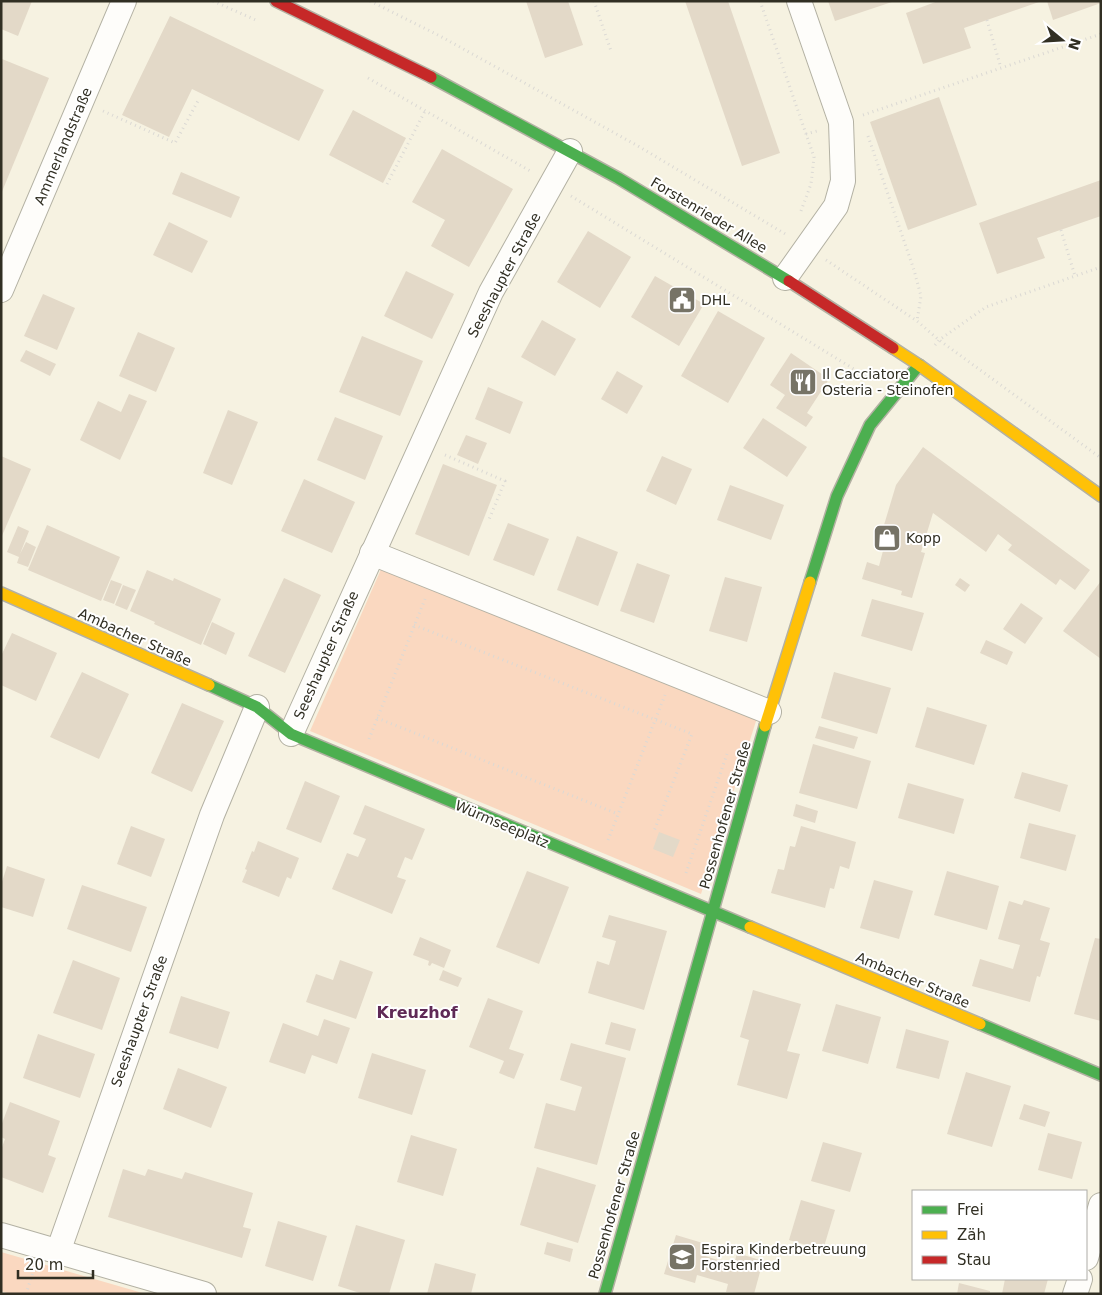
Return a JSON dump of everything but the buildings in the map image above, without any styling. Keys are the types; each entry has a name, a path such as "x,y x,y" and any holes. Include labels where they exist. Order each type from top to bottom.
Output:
{"street":[{"name":"Ammerlandstraße","path":"1,290 10,245 82,102 124,1"},
{"name":"Forstenrieder Allee","path":"276,1 421,72 618,178 785,278 919,365 1101,496"},
{"path":"785,278 836,206 843,181 841,122 799,1"},
{"name":"Seeshaupter Straße","path":"58,1252 212,816 257,707 291,734 491,292 570,152"},
{"name":"Possenhofener Straße","path":"605,1294 769,712 837,496 870,425 919,365"},
{"path":"372,553 769,712"},
{"name":"Ambacher Straße","path":"1,593 257,707"},
{"name":"Würmseeplatz","path":"291,734 713,912"},
{"name":"Ambacher Straße","path":"713,912 1101,1076"},
{"path":"1087,1254 1101,1205"},
{"path":"1,1236 204,1294"},
{"path":"1075,1294 1080,1280"}],"path":[{"path":"370,1 440,36 638,146 808,247 917,321 939,340 1101,458"},
{"path":"594,1 611,51"},
{"path":"760,1 814,157 811,184 796,218"},
{"path":"987,20 1001,68"},
{"path":"806,134 1101,34"},
{"path":"82,102 175,143 199,98"},
{"path":"388,184 425,111"},
{"path":"867,134 914,270 921,296 917,321"},
{"path":"786,235 791,226"},
{"path":"1061,230 1074,276"},
{"path":"919,365 939,340 986,307 1101,267"},
{"path":"422,445 505,482 488,522"},
{"path":"359,763 433,578"},
{"path":"414,625 692,734 654,831"},
{"path":"598,864 674,674"},
{"path":"377,718 618,814"},
{"path":"677,897 729,749"}],"shaded area":[{"path":"382,567 757,718 701,894 310,731"},
{"path":"1,1252 146,1294 10,1294 1,1291"}],"traffic: fast":[{"path":"431,77 618,178 789,281"},
{"path":"810,582 837,496 870,425 919,365"},
{"path":"209,685 257,707 291,734 750,927"},
{"path":"605,1294 765,726"},
{"path":"980,1024 1101,1075"}],"traffic: slow":[{"path":"893,348 1101,496"},
{"path":"765,726 810,582"},
{"path":"1,593 209,685"},
{"path":"750,927 980,1024"}],"traffic: jam":[{"path":"276,1 431,77"},
{"path":"789,281 893,348"}],"place":[{"name":"DHL","path":"682,300"},
{"name":"Il Cacciatore Osteria - Steinofen","path":"803,382"},
{"name":"Kopp","path":"887,538"},
{"name":"Espira Kinderbetreuung Forstenried","path":"682,1257"}],"district":[{"name":"Kreuzhof","path":"417,1012"}]}
